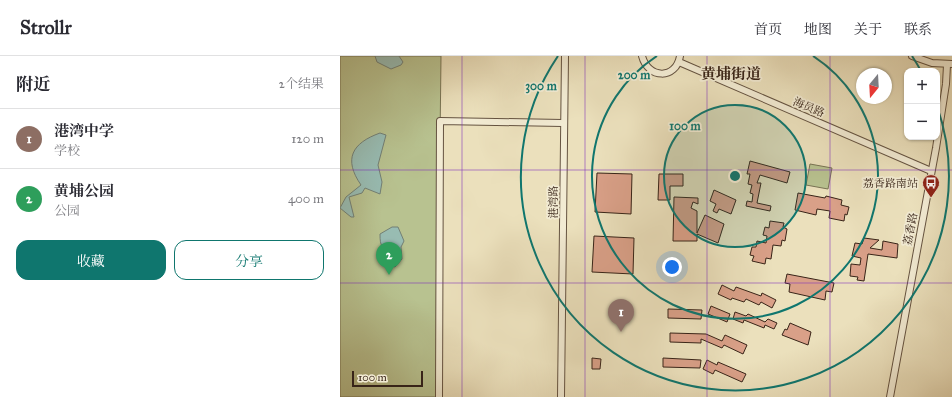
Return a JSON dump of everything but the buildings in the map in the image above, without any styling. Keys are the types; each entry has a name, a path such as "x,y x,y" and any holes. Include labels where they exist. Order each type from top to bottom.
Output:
{"street":[{"name":"港湾路","path":"561,397 563,348 563,123 565,56"},
{"path":"642,56 647,67 658,73 670,72 680,59"},
{"path":"912,56 932,63 950,64"},
{"name":"海员路","path":"680,59 931,171"},
{"name":"荔香路","path":"890,397 950,64"},
{"path":"438,397 440,121 563,123"},
{"name":"港湾路","path":"563,348 565,397"}],"green space":[{"path":"340,56 441,56 437,397 340,397"},
{"path":"810,164 832,168 828,189 806,185"}],"water":[{"path":"375,56 399,56 403,62 401,65 391,69 377,62"},
{"path":"380,133 386,135 378,165 382,182 380,194 365,188 362,193 349,197 354,217 351,217 340,208 346,197 361,185 352,167 353,153 363,142"},
{"path":"392,227 398,227 404,241 401,247 402,259 395,267 389,264 390,254 380,242 380,234"}],"place":[{"name":"荔香路南站","path":"931,198"},
{"name":"黄埔公园","path":"389,275"},
{"name":"港湾中学","path":"621,332"}],"district":[{"name":"黄埔街道","path":"731,74"}]}
